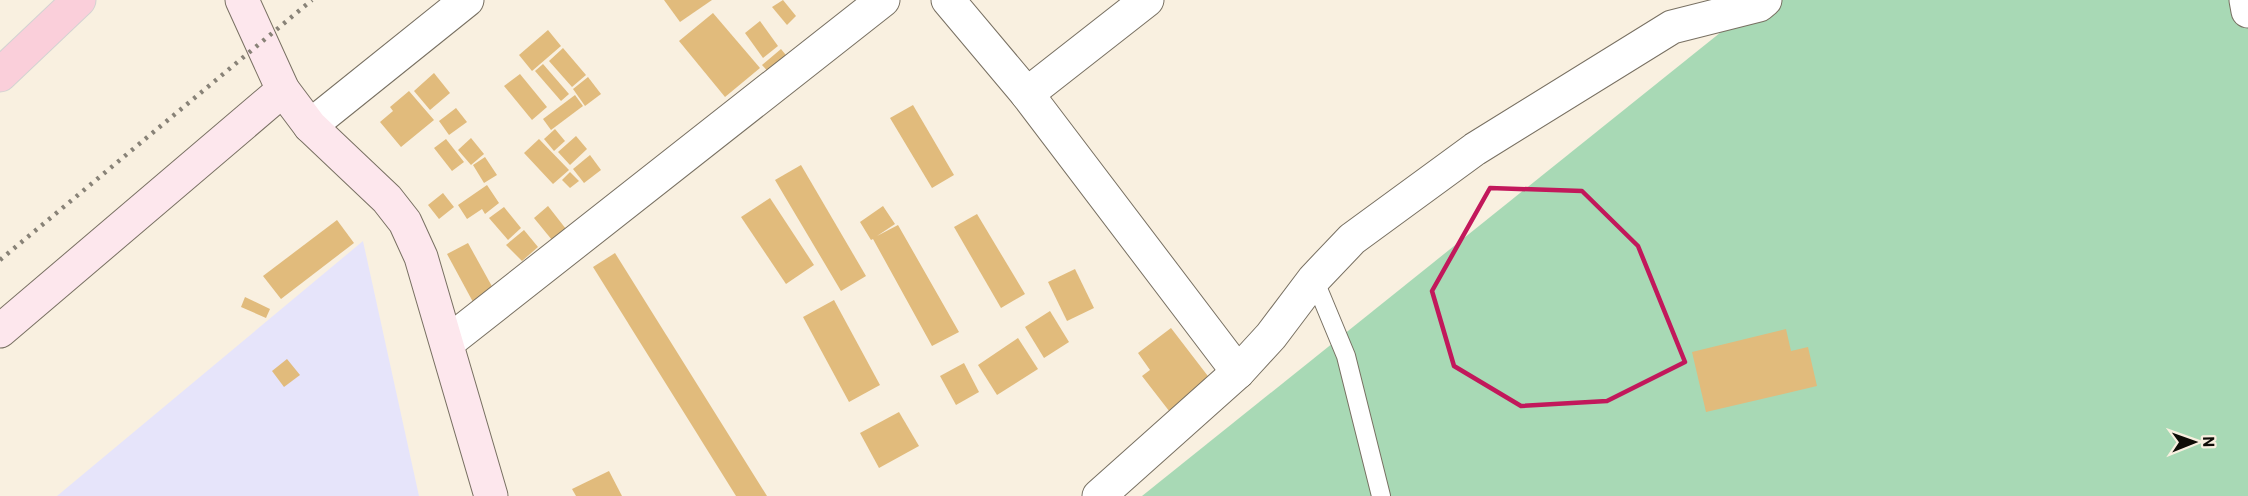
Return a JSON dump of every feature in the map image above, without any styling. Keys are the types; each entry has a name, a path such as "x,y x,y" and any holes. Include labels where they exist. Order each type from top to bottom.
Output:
{"main road":[{"path":"0,75 79,0"}],"street":[{"path":"242,0 283,90 310,126 387,199 405,222 422,257 491,496"},
{"path":"310,126 466,0"},
{"path":"447,343 883,0"},
{"path":"948,0 1027,94 1239,372"},
{"path":"1027,94 1147,0"},
{"path":"2246,0 2248,11"},
{"path":"1099,496 1239,372 1271,336 1314,279 1353,239 1476,149 1672,27 1760,2"},
{"path":"0,331 283,90"}],"lane":[{"path":"1314,279 1346,356 1381,496"}],"highlighted area":[{"path":"1490,188 1582,191 1638,246 1685,362 1607,401 1521,406 1454,366 1432,291"}],"shaded area":[{"path":"363,241 419,496 57,496"}],"green space":[{"path":"1761,0 2248,0 2248,496 1142,496"}],"building":[{"path":"664,0 712,0 680,22"},
{"path":"783,0 796,16 787,25 772,7"},
{"path":"713,13 760,68 725,97 679,41"},
{"path":"760,21 778,46 763,58 745,33"},
{"path":"548,30 561,46 532,71 519,55"},
{"path":"563,48 586,75 572,87 549,61"},
{"path":"781,49 790,60 772,76 762,65"},
{"path":"543,64 569,94 561,101 535,71"},
{"path":"434,73 450,93 430,110 414,91"},
{"path":"520,74 547,107 532,120 504,86"},
{"path":"588,77 601,94 585,106 573,89"},
{"path":"409,91 434,120 401,147 380,122 393,111 390,107"},
{"path":"575,95 583,106 551,130 543,119"},
{"path":"913,105 954,175 932,188 890,118"},
{"path":"456,108 467,122 449,135 439,121"},
{"path":"555,129 565,141 554,151 544,139"},
{"path":"576,136 587,149 570,165 558,152"},
{"path":"471,138 484,154 471,165 458,150"},
{"path":"446,139 464,162 452,171 434,148"},
{"path":"539,139 569,170 553,184 524,153"},
{"path":"590,155 601,170 584,183 573,169"},
{"path":"485,157 497,175 484,183 473,165"},
{"path":"801,165 866,276 841,291 775,180"},
{"path":"570,172 579,181 570,188 562,180"},
{"path":"487,185 499,203 485,214 482,209 467,219 458,205"},
{"path":"443,193 454,207 439,219 428,205"},
{"path":"770,198 814,265 786,284 741,217"},
{"path":"548,206 566,229 552,240 534,218"},
{"path":"883,206 895,224 877,236 898,225 959,332 932,346 873,239 871,240 860,222"},
{"path":"504,207 521,228 508,240 489,218"},
{"path":"977,214 1025,294 1001,308 954,227"},
{"path":"337,220 354,243 281,299 263,276"},
{"path":"524,230 538,247 522,261 506,245"},
{"path":"468,243 494,290 473,302 447,254"},
{"path":"615,253 767,496 736,496 593,267"},
{"path":"1075,269 1094,308 1067,321 1048,282"},
{"path":"245,297 270,309 266,318 241,307"},
{"path":"834,300 880,385 849,402 803,317"},
{"path":"1050,311 1069,342 1044,358 1025,327"},
{"path":"1171,328 1214,384 1173,416 1142,376 1150,370 1138,353"},
{"path":"1786,329 1791,351 1808,347 1817,386 1706,412 1692,352"},
{"path":"1018,338 1038,369 997,395 978,365"},
{"path":"287,359 300,375 284,387 272,371"},
{"path":"964,363 979,392 956,405 940,376"},
{"path":"899,412 919,446 879,468 860,433"},
{"path":"609,471 622,496 576,496 572,489"}],"railway":[{"path":"0,260 312,0"}]}
